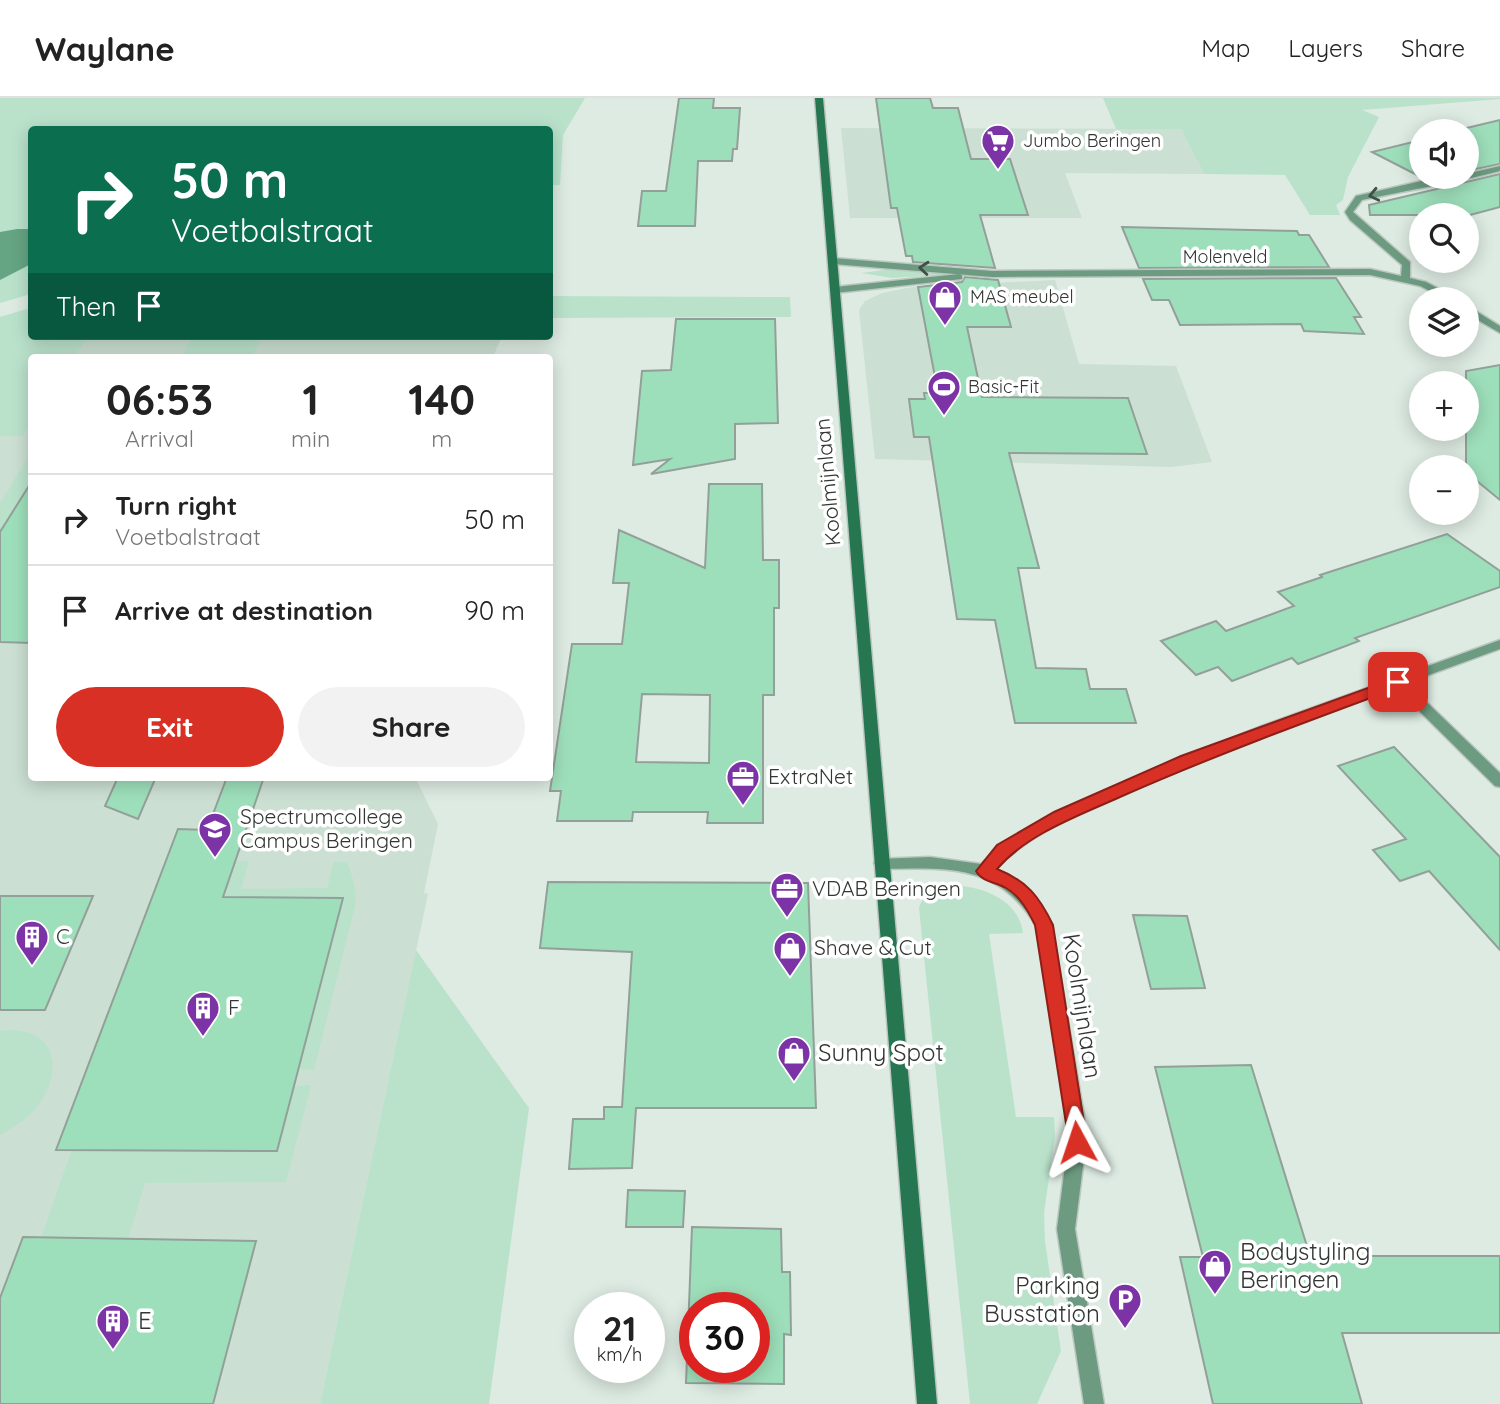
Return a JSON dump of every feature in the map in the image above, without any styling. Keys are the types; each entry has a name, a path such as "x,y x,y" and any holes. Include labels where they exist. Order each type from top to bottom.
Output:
{"street":[{"name":"Koolmijnlaan","path":"819,98 927,1404"},
{"path":"1479,174 1500,168"},
{"path":"1405,278 1406,264 1349,212 1359,198 1409,187"},
{"path":"833,261 992,274"},
{"name":"Molenveld","path":"992,274 1342,271 1405,278 1426,287"},
{"path":"835,290 992,274"},
{"path":"1479,316 1500,330"},
{"path":"984,871 1003,850 1060,817 1187,760 1500,644"},
{"path":"1398,682 1500,782"},
{"name":"Koolmijnlaan","path":"882,863 943,863 984,871 1014,884 1034,903 1044,925 1075,1116 1077,1142 1066,1229 1094,1404"}],"shaded area":[{"path":"0,98 585,98 563,135 560,185 553,185 553,126 28,126 28,295 0,303"},
{"path":"1103,98 1500,99 1362,110 1379,117 1348,177 1343,200 1336,205 1340,215 1310,215 1285,175 1204,174 1181,129 1116,129"},
{"path":"841,128 1181,129 1204,174 1065,173 1082,218 850,218"},
{"path":"28,229 28,266 0,280 0,232"},
{"path":"892,269 943,275 892,278 861,273"},
{"path":"1055,280 1079,364 1176,366 1212,462 1171,467 875,459 859,310 865,301 882,293 912,287"},
{"path":"553,296 790,297 791,317 553,318"},
{"name":"Spectrumcollege Campus Beringen","path":"28,309 28,340 500,340 494,354 28,354 28,781 417,781 438,824 424,893 428,894 320,1404 0,1404 0,317"},
{"path":"28,309 28,340 85,340 76,354 28,354 28,427 22,436 0,436 0,317"},
{"path":"191,340 260,340 253,354 183,354"},
{"path":"28,458 28,488 0,532 0,503"},
{"path":"216,861 249,861 241,889 327,888 334,862 347,862 354,884 355,906 314,1070 299,1069 343,898 204,897"},
{"path":"963,886 984,891 1002,900 1010,906 1020,923 1023,933 989,934 1016,1117 1054,1117 1055,1136 1044,1213 1045,1241 1061,1351 1037,1404 970,1404 919,908 931,893 943,888"},
{"path":"416,950 529,1108 489,1404 320,1404"},
{"path":"0,1031 32,1034 42,1041 49,1051 52,1076 35,1109 0,1135"},
{"path":"311,1085 286,1182 145,1183 128,1239 41,1238 72,1149 276,1151 294,1086"}],"building":[{"path":"679,98 714,98 713,108 740,108 737,149 733,149 732,161 698,161 695,226 638,226 642,191 666,191"},
{"path":"876,98 930,98 933,108 958,108 971,159 1010,159 1028,215 980,215 995,268 913,262 912,256 906,256 897,208 891,208"},
{"path":"1500,120 1500,164 1479,168 1479,125"},
{"path":"1409,143 1409,171 1372,152"},
{"path":"1500,174 1500,207 1479,213 1479,203 1409,203 1409,215 1370,215 1369,205 1437,189 1479,189 1479,179"},
{"path":"1122,227 1297,231 1299,235 1309,235 1329,267 1139,268"},
{"path":"965,277 998,280 1011,327 967,327 982,397 1128,398 1147,454 1009,453 1039,568 1018,568 1036,668 1086,669 1090,689 1126,689 1136,723 1015,723 995,620 957,619 929,437 914,437 909,399 925,399 924,393 938,393 918,287 962,282"},
{"path":"1336,278 1361,317 1354,317 1364,334 1304,331 1301,324 1180,325 1169,300 1152,300 1143,279"},
{"path":"676,319 775,319 778,423 735,424 735,459 651,474 670,459 633,465 642,371 671,370"},
{"path":"1500,365 1500,500 1479,483 1479,455 1466,455 1466,441 1479,441 1479,371 1466,371"},
{"path":"709,484 762,484 763,560 779,560 779,608 774,608 774,695 763,695 763,823 707,823 708,812 633,812 632,821 557,821 561,791 550,791 572,644 622,644 629,583 613,583 619,530 705,568","holes":["642,694 710,695 709,763 636,762"]},
{"path":"28,487 28,643 0,642 0,532"},
{"path":"1447,534 1500,571 1500,587 1355,638 1359,641 1298,664 1292,658 1232,681 1218,667 1196,675 1161,641 1216,621 1226,631 1294,606 1278,592 1322,577 1320,575"},
{"path":"1394,747 1500,857 1500,950 1429,871 1400,881 1373,850 1406,839 1338,766"},
{"path":"116,781 154,781 138,819 105,806"},
{"name":"F","path":"225,781 263,781 223,897 343,898 277,1151 56,1150 178,829 207,830"},
{"path":"548,882 808,883 816,1108 636,1108 632,1168 569,1169 573,1119 604,1119 604,1107 622,1107 632,952 540,948"},
{"name":"C","path":"0,896 93,896 45,1010 0,1010"},
{"path":"1133,915 1187,916 1205,988 1151,989"},
{"path":"1251,1065 1310,1256 1500,1256 1500,1333 1342,1333 1362,1404 1213,1404 1180,1257 1203,1257 1155,1067"},
{"path":"628,1190 685,1191 683,1227 626,1227"},
{"path":"692,1227 781,1229 782,1272 790,1272 791,1335 784,1334 784,1384 686,1383 770,1383 770,1292 690,1292"},
{"name":"E","path":"23,1237 256,1241 213,1404 0,1404 0,1298"}],"place":[{"name":"Jumbo Beringen","path":"998,171"},
{"name":"MAS meubel","path":"945,327"},
{"name":"Basic-Fit","path":"944,417"},
{"name":"ExtraNet","path":"743,807"},
{"name":"Spectrumcollege Campus Beringen","path":"215,859"},
{"name":"VDAB Beringen","path":"787,919"},
{"name":"C","path":"32,967"},
{"name":"Shave & Cut","path":"790,978"},
{"name":"F","path":"203,1038"},
{"name":"Sunny Spot","path":"794,1083"},
{"name":"Bodystyling Beringen","path":"1215,1296"},
{"name":"Parking Busstation","path":"1125,1330"},
{"name":"E","path":"113,1351"}],"route":[{"path":"1077,1142 1044,925 1034,903 1014,884 984,871 1003,850 1060,817 1187,760 1398,682"}]}
